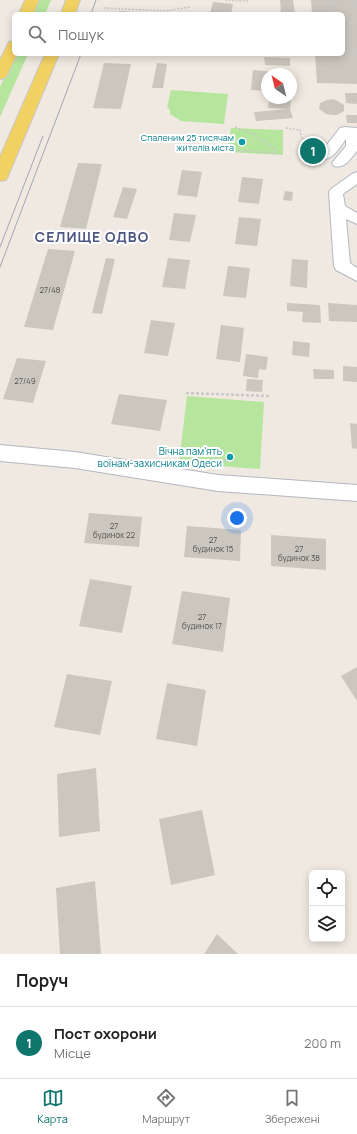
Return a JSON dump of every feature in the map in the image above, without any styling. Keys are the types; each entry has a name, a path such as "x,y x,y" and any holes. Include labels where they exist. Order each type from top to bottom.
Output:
{"main road":[{"path":"27,12 32,0"},
{"path":"69,12 73,0"},
{"path":"0,75 12,49"},
{"path":"0,176 51,56"}],"street":[{"path":"339,163 353,147 352,131 345,131 319,155 357,172"},
{"path":"357,177 336,192 342,266 357,275"},
{"path":"337,208 357,219"},
{"path":"342,260 357,252"},
{"path":"0,453 75,460 218,483 357,493"}],"path":[{"path":"225,0 248,1"},
{"path":"330,12 329,6 357,6"},
{"path":"104,8 166,11 190,7"},
{"path":"345,24 357,24"},
{"path":"345,54 357,54"},
{"path":"225,150 280,154 251,133 235,127"},
{"path":"286,128 300,130 302,139 306,138 310,138 310,148 306,148 306,138"},
{"path":"186,393 270,396"},
{"path":"210,459 232,461"}],"green space":[{"path":"38,0 51,0 46,12 33,12"},
{"path":"14,56 27,56 0,117 0,87"},
{"path":"171,90 228,94 224,124 181,121 170,114 170,109 167,108"},
{"path":"231,128 283,130 283,155 227,152"},
{"path":"187,396 264,402 260,469 179,463"}],"building":[{"path":"280,0 293,0 295,12 281,12"},
{"path":"311,0 357,0 357,84 317,83 315,56 345,56 345,12 312,12"},
{"path":"213,2 233,4 231,12 210,12"},
{"path":"264,57 290,58 290,66 265,65"},
{"path":"104,63 131,64 121,109 93,108"},
{"path":"157,63 167,64 163,88 152,88"},
{"path":"253,70 261,71 261,91 251,90"},
{"path":"345,93 357,93 357,104 346,103"},
{"path":"332,99 344,105 344,111 337,115 332,115 326,114 319,109 320,103"},
{"path":"268,104 290,104 290,109 268,108"},
{"path":"290,109 293,118 256,121 254,112"},
{"path":"346,115 357,115 357,123 347,123"},
{"path":"78,163 102,164 86,229 60,227"},
{"path":"182,170 202,172 197,197 177,195"},
{"path":"242,177 263,179 259,204 238,202"},
{"path":"123,187 137,189 127,219 113,217"},
{"path":"285,191 293,192 292,201 283,200"},
{"path":"174,213 196,215 190,242 169,240"},
{"path":"239,217 261,219 257,246 235,244"},
{"path":"48,249 75,251 53,330 24,327"},
{"path":"106,258 115,259 102,314 92,313"},
{"path":"168,258 190,260 185,289 162,287"},
{"path":"292,259 308,260 307,288 290,286"},
{"path":"228,266 250,268 246,298 223,296"},
{"path":"287,303 320,305 321,323 302,322 303,312 287,311"},
{"path":"328,303 357,305 357,322 329,321"},
{"path":"151,320 175,323 168,356 144,353"},
{"path":"221,325 244,328 240,362 216,359"},
{"path":"293,341 310,343 309,357 292,355"},
{"path":"246,354 268,357 266,370 259,369 258,378 243,376"},
{"path":"17,358 46,361 33,403 3,399"},
{"path":"343,366 357,367 357,382 343,381"},
{"path":"313,369 334,370 334,379 314,379"},
{"path":"247,379 263,380 262,392 246,391"},
{"path":"119,394 167,400 160,431 111,424"},
{"path":"350,423 357,424 357,449 352,448"},
{"path":"89,513 142,517 139,547 84,543"},
{"path":"187,526 241,530 240,561 184,557"},
{"path":"271,535 326,539 326,570 271,566"},
{"path":"90,579 132,586 122,633 79,626"},
{"path":"182,591 230,598 223,652 172,644"},
{"path":"357,667 357,701 341,676"},
{"path":"67,674 112,681 100,735 54,727"},
{"path":"167,683 206,690 197,746 156,739"},
{"path":"96,768 100,831 59,837 57,774"},
{"path":"202,810 215,875 171,885 159,819"},
{"path":"95,881 101,954 60,954 56,888"},
{"path":"217,934 238,954 204,954"}],"tram line":[{"path":"92,12 96,0"},
{"path":"0,267 80,56"},
{"path":"0,247 43,136"}],"place":[{"name":"Спаленим 25 тисячам жителів міста","path":"242,142"},
{"name":"Пост охорони","path":"313,151"},
{"name":"Вічна пам'ять воїнам-захисникам Одеси","path":"230,457"}],"district":[{"name":"СЕЛИЩЕ ОДВО","path":"92,236"}]}
